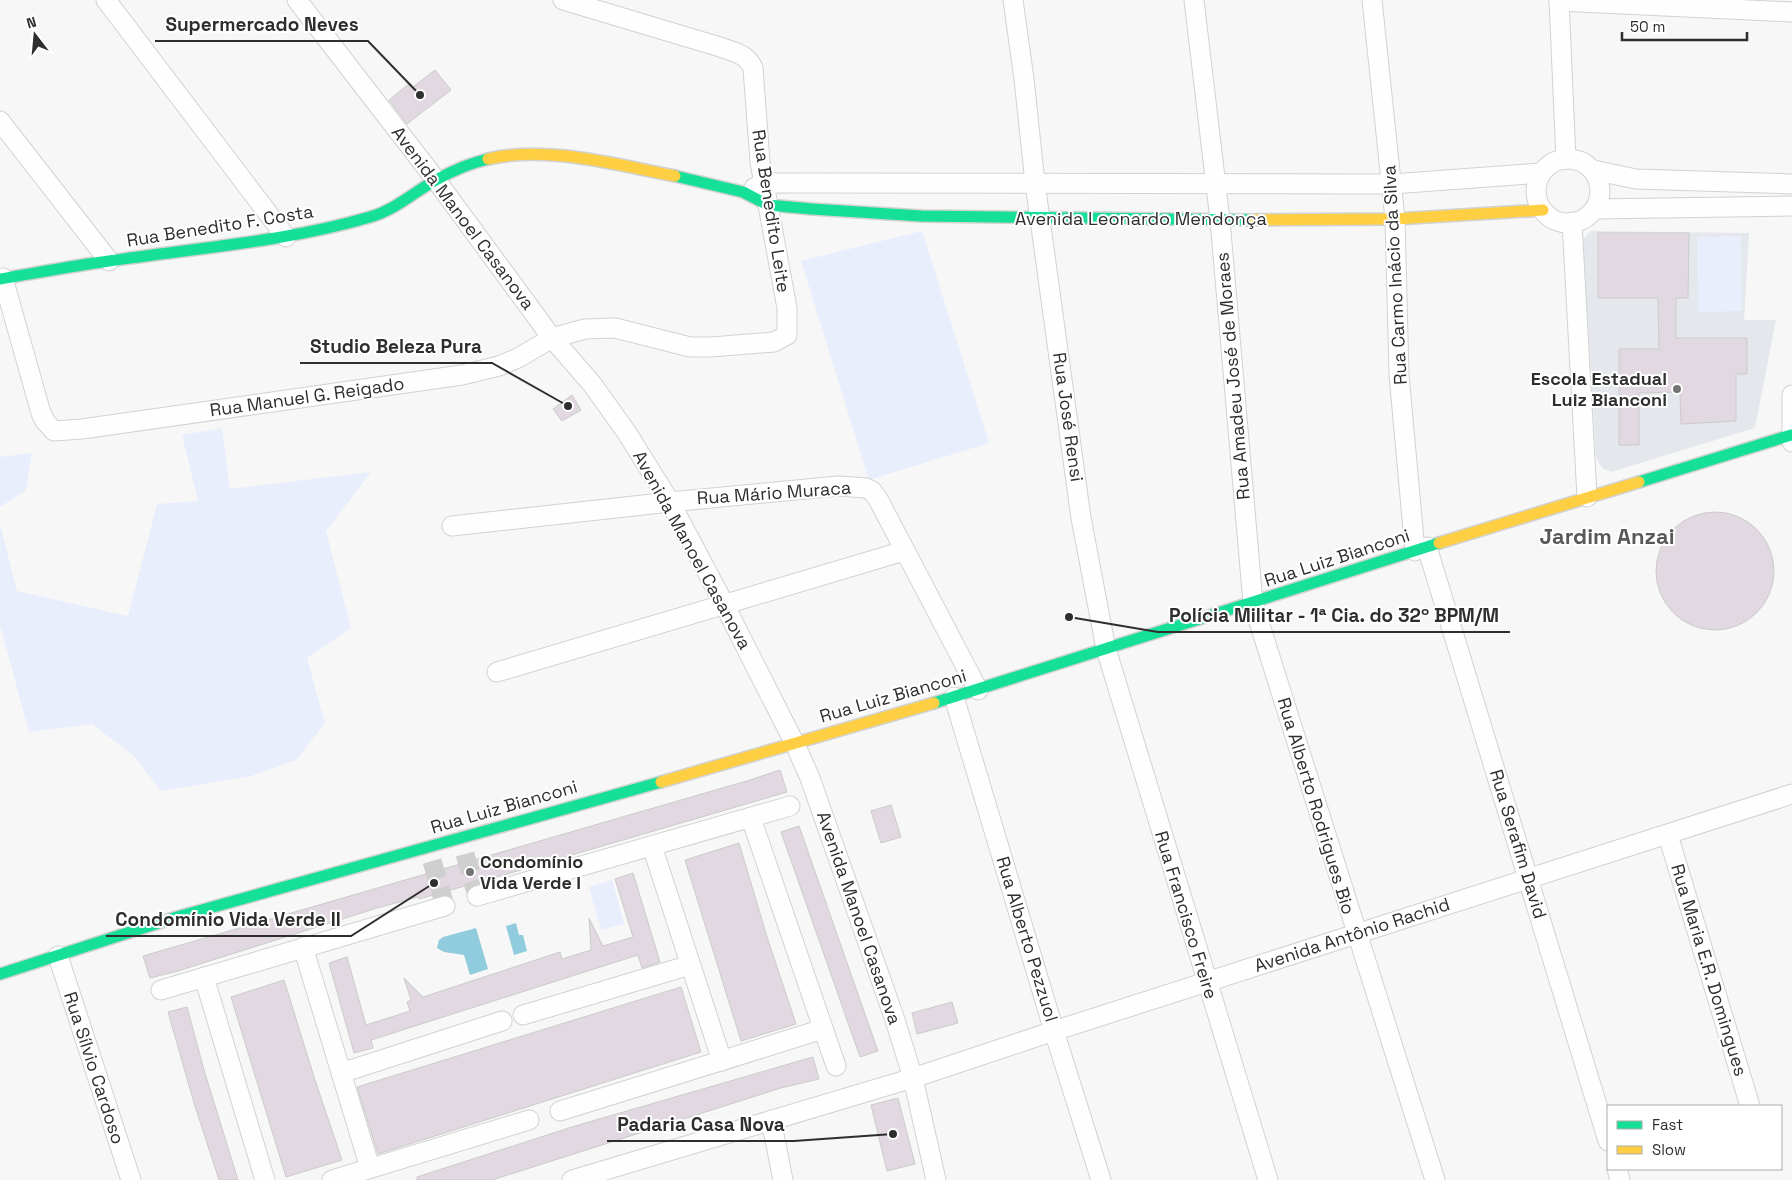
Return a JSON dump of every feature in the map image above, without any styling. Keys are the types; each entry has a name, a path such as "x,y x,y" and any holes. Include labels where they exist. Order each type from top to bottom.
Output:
{"street":[{"path":"106,0 286,236"},
{"name":"Avenida Manoel Casanova","path":"297,0 436,180 552,338 592,384 622,426 670,502 724,604 795,744 810,778 888,998 913,1078 936,1180"},
{"name":"Rua Benedito Leite","path":"563,0 720,47 748,58 753,68 756,88 758,145 763,184 787,308 787,335"},
{"name":"Rua José Rensi","path":"1013,0 1035,183 1081,518 1106,649"},
{"name":"Rua Amadeu José de Moraes","path":"1194,0 1220,220 1253,603"},
{"name":"Rua Carmo Inácio da Silva","path":"1372,0 1395,218 1400,375 1421,549"},
{"path":"1566,158 1559,0 1792,12"},
{"path":"0,121 109,261"},
{"name":"Avenida Leonardo Mendonça","path":"436,180 479,161 500,156 526,154 559,155 691,179 743,192 768,205 921,216 1220,220 1395,218 1543,210"},
{"path":"1566,158 1576,159 1585,163 1593,170 1598,179 1600,189 1599,200 1595,209 1588,216 1579,221 1559,222 1543,210 1538,202 1537,182 1541,173 1548,166 1566,158"},
{"path":"1593,170 1636,179 1792,184"},
{"name":"Avenida Leonardo Mendonça","path":"743,192 763,184 1392,184 1541,173"},
{"name":"Rua Benedito F. Costa","path":"1,279 109,261 192,251 286,236 372,217 391,209 436,180"},
{"path":"1595,209 1792,206"},
{"path":"1572,222 1587,497"},
{"name":"Rua Manuel G. Reigado","path":"1,279 41,413 44,421 54,431 82,429 462,375 500,366 552,338 585,329 615,328 690,347 774,342 787,335"},
{"path":"1792,395 1792,442"},
{"name":"Rua Luiz Bianconi","path":"0,974 177,917 462,846 978,690 1421,549 1791,435"},
{"name":"Rua Mário Muraca","path":"452,526 670,502 838,486 859,486 872,491 878,499 978,690"},
{"name":"Rua Serafim David","path":"1421,549 1528,879 1607,1138"},
{"path":"496,672 904,551"},
{"name":"Rua Alberto Rodrigues Bio","path":"1253,603 1435,1180"},
{"name":"Rua Francisco Freire","path":"1106,649 1206,982 1268,1180"},
{"name":"Rua Alberto Pezzuol","path":"954,697 1054,1031 1101,1180"},
{"name":"Avenida Antônio Rachid","path":"572,1180 616,1174 771,1120 913,1078 1356,933 1792,794"},
{"path":"477,896 790,806"},
{"path":"751,818 836,1066"},
{"name":"Rua Maria E.R. Domingues","path":"1668,834 1750,1105"},
{"path":"652,846 722,1061"},
{"path":"161,990 445,906"},
{"path":"303,948 370,1168"},
{"name":"Rua Sílvio Cardoso","path":"58,956 130,1180"},
{"path":"523,1015 690,965"},
{"path":"204,977 265,1180"},
{"path":"341,1073 502,1021"},
{"path":"560,1111 823,1029"},
{"path":"332,1180 529,1120"},
{"path":"771,1120 783,1180"}],"shaded area":[{"path":"922,231 989,443 869,480 801,261"},
{"name":"Escola Estadual Luiz Bianconi","path":"1591,231 1749,233 1744,320 1776,320 1755,428 1611,472 1602,468 1596,458 1583,239"},
{"path":"1741,236 1742,311 1698,312 1697,237"},
{"path":"222,428 230,489 371,472 326,531 351,628 307,658 325,723 296,760 251,776 161,791 134,756 92,724 29,732 0,625 0,524 17,591 128,616 157,504 198,501 182,435"},
{"path":"32,453 26,490 0,507 0,457"},
{"path":"612,880 624,924 601,930 589,887"}],"water":[{"path":"516,923 519,935 523,935 527,951 514,955 506,926"},
{"path":"476,928 488,969 470,975 464,955 444,952 437,948 439,940 443,937"}],"building":[{"path":"435,70 451,90 407,124 389,100 410,83 413,87"},
{"path":"1598,233 1689,233 1688,298 1676,298 1676,338 1747,338 1747,374 1736,374 1736,421 1681,424 1680,392 1639,393 1639,445 1619,445 1619,349 1659,349 1658,298 1598,298"},
{"path":"572,395 581,410 562,421 553,409"},
{"path":"1715,512 1737,517 1757,529 1769,549 1774,571 1769,593 1757,613 1737,625 1715,630 1693,625 1673,613 1661,593 1656,571 1661,549 1673,529 1693,517"},
{"path":"780,770 787,792 419,899 418,897 377,908 178,971 150,978 143,956 750,780"},
{"path":"891,805 901,837 881,843 871,811"},
{"path":"799,826 878,1051 860,1057 781,832"},
{"path":"739,843 796,1024 741,1041 685,860"},
{"path":"633,873 660,962 642,968 638,955 371,1040 373,1048 354,1053 329,963 347,957 366,1025 410,1011 407,1002 411,1000 404,978 423,997 560,952 562,959 591,950 589,918 603,946 633,937 615,879"},
{"path":"284,980 342,1160 286,1177 231,997"},
{"path":"681,987 701,1052 378,1154 357,1087"},
{"path":"952,1002 958,1023 917,1034 912,1013"},
{"path":"187,1007 204,1070 238,1180 219,1180 194,1103 168,1012"},
{"path":"813,1057 819,1079 781,1088 492,1180 417,1180 417,1177 575,1126"},
{"path":"898,1098 915,1164 887,1171 871,1105"}],"tunnel":[{"path":"465,854 477,896"},
{"path":"432,861 445,906"}],"traffic: fast":[{"path":"0,279 95,263 306,233 338,226 379,214 455,170 488,159"},
{"path":"675,176 743,192 768,205 812,209 921,216 1250,220"},
{"path":"1639,482 1791,435"},
{"path":"934,703 1439,543"},
{"path":"0,974 177,917 661,782"}],"traffic: slow":[{"path":"488,159 511,155 558,155 606,162 675,176"},
{"path":"1250,220 1395,219 1543,210"},
{"path":"1439,543 1639,482"},
{"path":"661,782 934,703"}],"place":[{"name":"Supermercado Neves","path":"420,95"},
{"name":"Escola Estadual Luiz Bianconi","path":"1677,389"},
{"name":"Studio Beleza Pura","path":"568,406"},
{"name":"Polícia Militar - 1ª Cia. do 32º BPM/M","path":"1069,617"},
{"name":"Condomínio Vida Verde I","path":"470,872"},
{"name":"Condomínio Vida Verde II","path":"434,883"},
{"name":"Padaria Casa Nova","path":"893,1134"}],"district":[{"name":"Jardim Anzai","path":"1607,536"}]}
